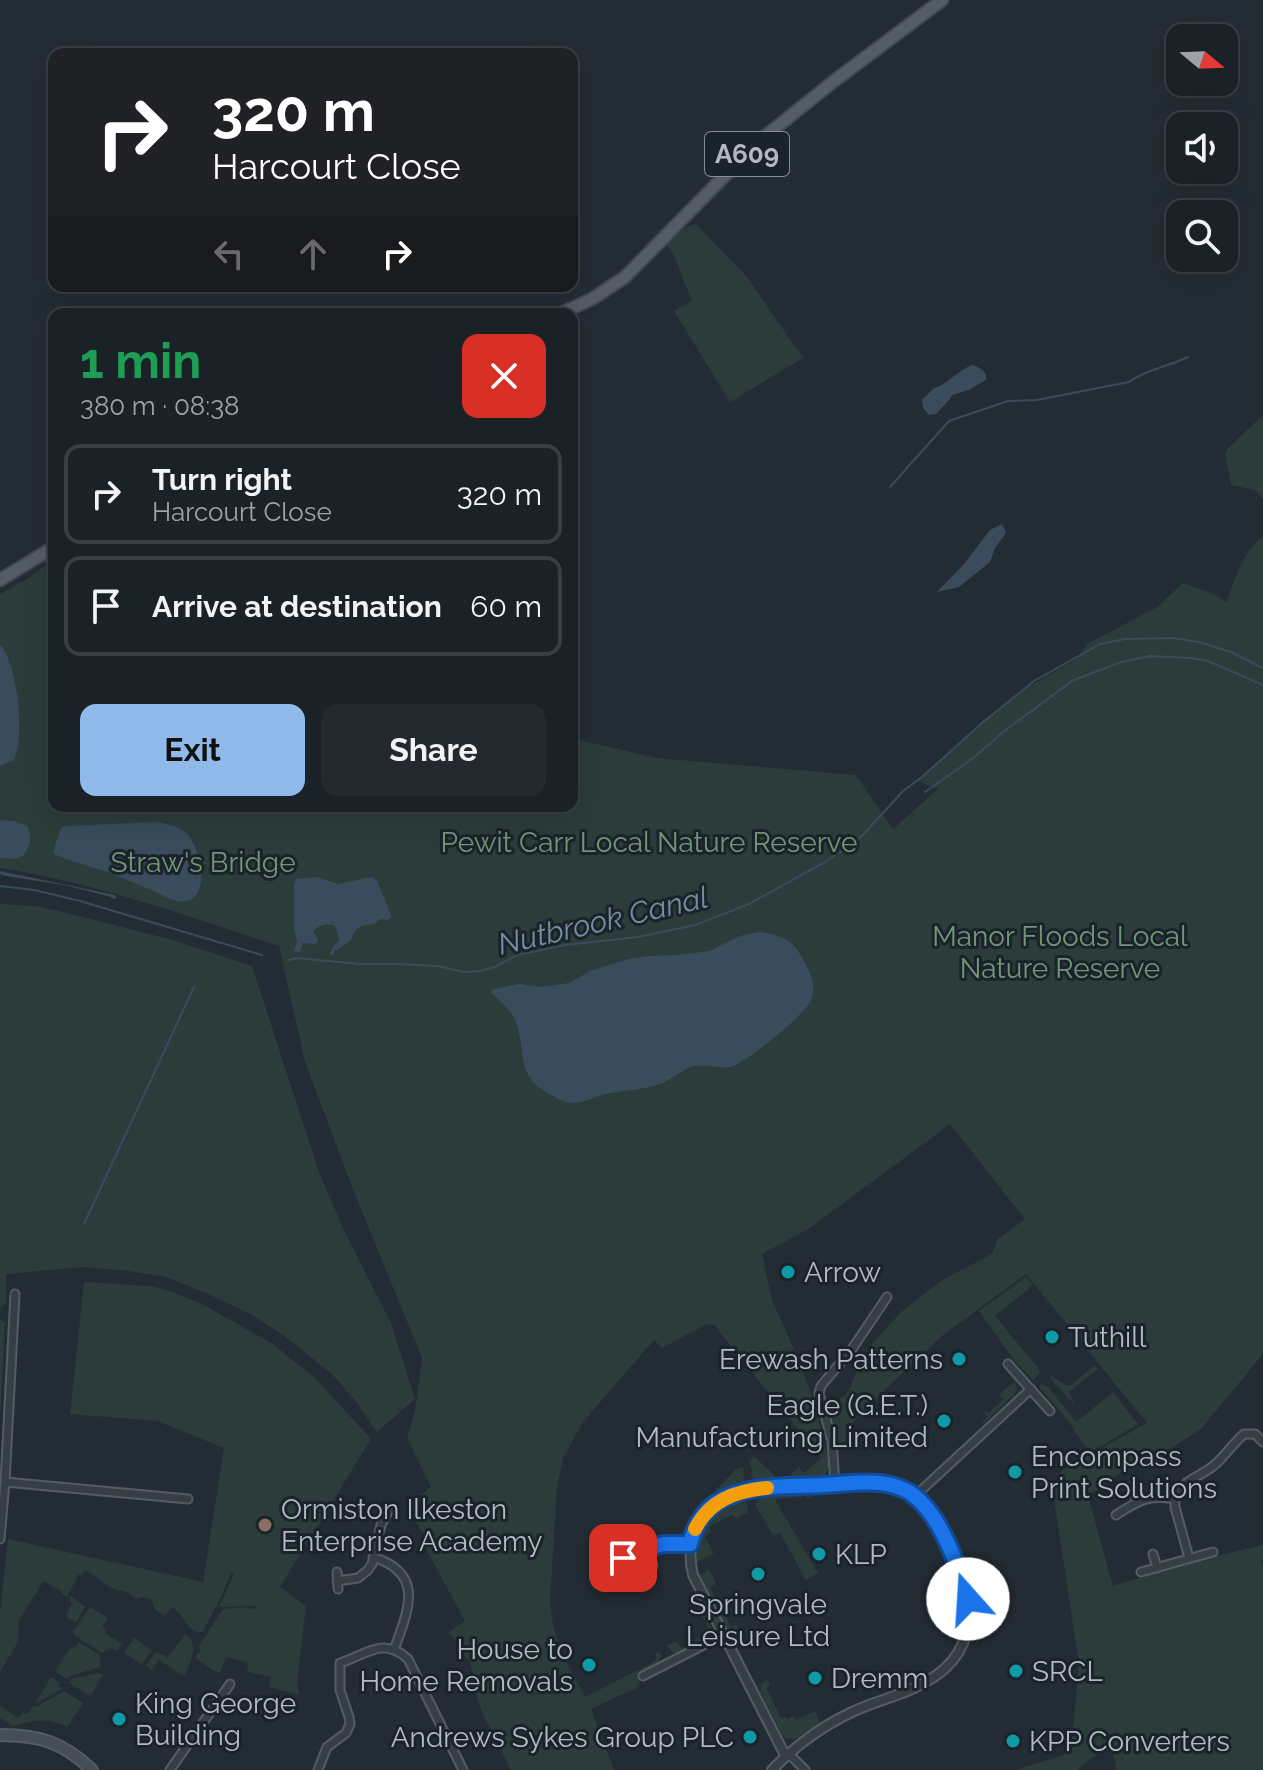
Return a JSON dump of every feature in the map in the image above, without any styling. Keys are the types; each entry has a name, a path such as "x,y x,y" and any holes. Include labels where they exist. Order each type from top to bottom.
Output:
{"main road":[{"name":"A609","path":"572,308 625,277 758,142 942,0"},
{"path":"0,580 48,551"},
{"path":"0,1735 28,1736 52,1742 78,1757 92,1770"}],"street":[{"path":"0,1539 5,1482 9,1314 15,1294"},
{"path":"835,1484 832,1441 819,1393 821,1386 852,1349 887,1297"},
{"path":"1008,1364 1050,1411"},
{"path":"835,1369 843,1376"},
{"path":"915,1496 1031,1389"},
{"path":"1189,1558 1175,1507 1177,1492 1185,1483 1211,1467 1244,1434 1255,1434 1263,1442"},
{"path":"5,1482 188,1499"},
{"path":"772,1770 787,1755 825,1727 926,1682 946,1669 958,1652 968,1626 968,1599 958,1569 929,1510 901,1487 835,1484 737,1493 706,1512 695,1529 690,1544 693,1575 787,1755 805,1770"},
{"path":"1130,1487 1137,1501"},
{"path":"1116,1515 1137,1501 1151,1497 1175,1499"},
{"path":"337,1581 362,1576 370,1567 382,1521 390,1508"},
{"path":"373,1516 382,1521"},
{"path":"611,1562 648,1548 670,1543 690,1544"},
{"path":"648,1548 653,1566"},
{"path":"1141,1572 1213,1552"},
{"path":"1153,1554 1157,1568"},
{"path":"373,1557 393,1565 409,1592 409,1605 394,1650"},
{"path":"643,1676 723,1635"},
{"path":"330,1661 340,1663 383,1647 405,1656 463,1770"},
{"path":"318,1770 327,1747 346,1733 350,1724 340,1690 340,1663"},
{"path":"170,1770 230,1684"}],"green space":[{"path":"696,224 747,277 803,358 730,402 674,311 692,301 666,244 688,226"},
{"path":"1263,415 1263,499 1255,490 1231,485 1225,454"},
{"name":"Manor Floods Local Nature Reserve","path":"1263,536 1263,1354 1201,1429 1143,1466 1120,1473 1088,1496 1113,1586 1190,1562 1263,1545 1263,1770 1116,1770 1113,1750 1102,1752 1078,1770 1014,1770 1064,1755 1074,1719 1079,1664 1053,1493 1062,1470 1147,1423 1026,1274 943,1335 850,1425 847,1448 838,1449 829,1409 849,1391 863,1354 900,1313 946,1278 992,1254 998,1239 1025,1219 950,1124 810,1228 762,1254 772,1300 816,1407 829,1463 826,1475 791,1481 789,1476 799,1467 804,1473 821,1458 714,1325 707,1324 662,1348 654,1340 583,1422 563,1458 557,1488 550,1601 560,1650 585,1697 656,1661 655,1654 661,1654 656,1665 639,1676 636,1688 591,1709 614,1770 511,1770 482,1712 470,1661 449,1632 465,1621 425,1547 428,1542 404,1508 431,1487 407,1438 415,1412 422,1358 305,1062 279,946 106,891 0,868 0,594 48,563 48,812 578,812 578,740 657,758 856,775 893,829 940,787 917,781 985,719 1023,690 1078,658 1087,644 1157,607 1183,583 1226,602 1245,558"},
{"path":"0,904 55,910 173,940 252,966 319,1172 391,1323 415,1399 377,1432 331,1373 283,1335 250,1314 166,1277 84,1267 6,1274 6,1303 1,1307 0,1319"},
{"path":"1026,1277 1033,1285 995,1316 1039,1369 1040,1373 1033,1380 1013,1359 979,1311"},
{"name":"Ormiston Ilkeston Enterprise Academy","path":"84,1282 149,1286 168,1290 204,1305 273,1344 315,1378 371,1439 280,1587 306,1606 297,1684 299,1695 269,1687 271,1677 248,1672 247,1662 227,1657 217,1673 197,1659 196,1655 201,1650 198,1648 223,1609 256,1609 256,1606 219,1607 234,1574 231,1572 221,1597 199,1633 172,1607 165,1616 155,1609 151,1599 137,1599 125,1591 115,1590 85,1570 82,1575 79,1574 67,1597 43,1582 19,1620 18,1642 0,1672 0,1612 8,1539 203,1582 224,1448 157,1421 70,1414"},
{"path":"0,1319 5,1323 0,1419"},
{"path":"1095,1365 1098,1369 1069,1392 1075,1405 1050,1378 1071,1385"},
{"path":"1015,1382 1015,1393 983,1424 987,1417 984,1413 1003,1400 999,1394"},
{"path":"1042,1384 1049,1388 1076,1422 1113,1392 1138,1424 1090,1453 1066,1418 1039,1387"},
{"path":"754,1456 774,1475 774,1480 757,1484 751,1475 749,1461"},
{"path":"743,1467 741,1486 717,1494 715,1491 736,1469"},
{"path":"807,1492 811,1498 775,1500 818,1573 806,1580 780,1533 774,1536 755,1505 760,1496"},
{"path":"739,1500 747,1503 748,1512 736,1519 732,1515 709,1527 711,1532 705,1537 714,1553 697,1562 698,1541 707,1524 721,1510"},
{"path":"709,1570 716,1583 710,1588 731,1627 736,1625 740,1632 739,1640 732,1640 700,1575"},
{"path":"71,1596 85,1607 76,1622 66,1615 72,1603"},
{"path":"90,1607 108,1618 102,1627 106,1634 122,1644 118,1650 110,1648 102,1653 74,1635"},
{"path":"697,1609 702,1610 710,1623 710,1637 674,1653 667,1646 676,1641 682,1648 705,1634 703,1629 708,1627 700,1612 695,1614"},
{"path":"185,1634 193,1648 184,1676 159,1660 152,1670 146,1666 155,1652 168,1657"},
{"path":"134,1638 152,1650 142,1664 124,1653"},
{"path":"79,1642 100,1655 100,1667 67,1679 56,1670 70,1648 77,1647"},
{"path":"98,1673 103,1675 90,1696 69,1683 72,1679"},
{"path":"51,1677 60,1683 58,1686 62,1689 36,1702"},
{"path":"767,1680 770,1685 767,1689 781,1718 793,1716 796,1720 815,1711 820,1723 796,1739 784,1738 760,1692 761,1684"},
{"path":"64,1691 83,1703 67,1727 47,1721 12,1726 0,1718 0,1706 19,1718 33,1706"}],"water":[{"path":"973,365 983,370 986,380 952,395 936,414 929,415 923,408 922,400 934,388"},
{"path":"1002,524 1006,533 990,562 959,587 937,592 990,530"},
{"path":"0,644 15,684 19,734 14,760 0,766"},
{"path":"0,820 27,826 30,841 23,856 0,858"},
{"path":"156,822 182,830 197,851 201,881 199,890 187,901 172,900 113,874 54,854 55,844 65,826"},
{"path":"0,871 115,895 117,898 64,885 6,876"},
{"path":"317,877 338,884 371,877 377,881 392,917 361,926 350,941 333,955 330,954 339,940 335,926 328,925 313,931 318,940 316,944 303,943 300,952 294,951 297,942 294,885 296,879"},
{"path":"760,932 789,941 802,957 813,986 807,1007 751,1056 733,1066 691,1067 651,1087 574,1103 541,1089 524,1066 515,1019 491,992 519,984 541,987 569,983 590,971 628,959 710,951 743,935"}],"waterway":[{"path":"890,487 949,421 1008,401 1037,400 1129,382 1188,357"},
{"name":"Nutbrook Canal","path":"289,960 438,966 464,972 480,971 517,955 695,925 749,904 825,862 860,838 903,791 982,723 1034,681 1100,644 1125,639 1173,638 1231,652 1263,668"},
{"path":"925,792 1072,681 1121,662 1150,656 1191,658 1208,661 1263,685"},
{"name":"Nutbrook Canal","path":"0,886 80,901 262,955"},
{"path":"84,1224 194,987"}],"slow traffic":[{"path":"695,1529 706,1512 718,1502 737,1493 767,1488"}],"place":[{"name":"Arrow","path":"788,1272"},
{"name":"Tuthill","path":"1052,1337"},
{"name":"Erewash Patterns","path":"959,1359"},
{"name":"Eagle (G.E.T.) Manufacturing Limited","path":"944,1421"},
{"name":"Encompass Print Solutions","path":"1015,1472"},
{"name":"Ormiston Ilkeston Enterprise Academy","path":"265,1525"},
{"name":"KLP","path":"819,1554"},
{"name":"Springvale Leisure Ltd","path":"758,1574"},
{"name":"House to Home Removals","path":"589,1665"},
{"name":"SRCL","path":"1016,1671"},
{"name":"Dremm","path":"815,1678"},
{"name":"King George Building","path":"119,1719"},
{"name":"Andrews Sykes Group PLC","path":"750,1737"},
{"name":"KPP Converters","path":"1013,1741"}],"route":[{"path":"623,1558 663,1544 690,1544 706,1512 737,1493 783,1487 878,1482 906,1490 929,1510 950,1550 968,1599"}],"park label":[{"name":"Pewit Carr Local Nature Reserve","path":"649,842"},
{"name":"Straw's Bridge","path":"203,862"}]}
